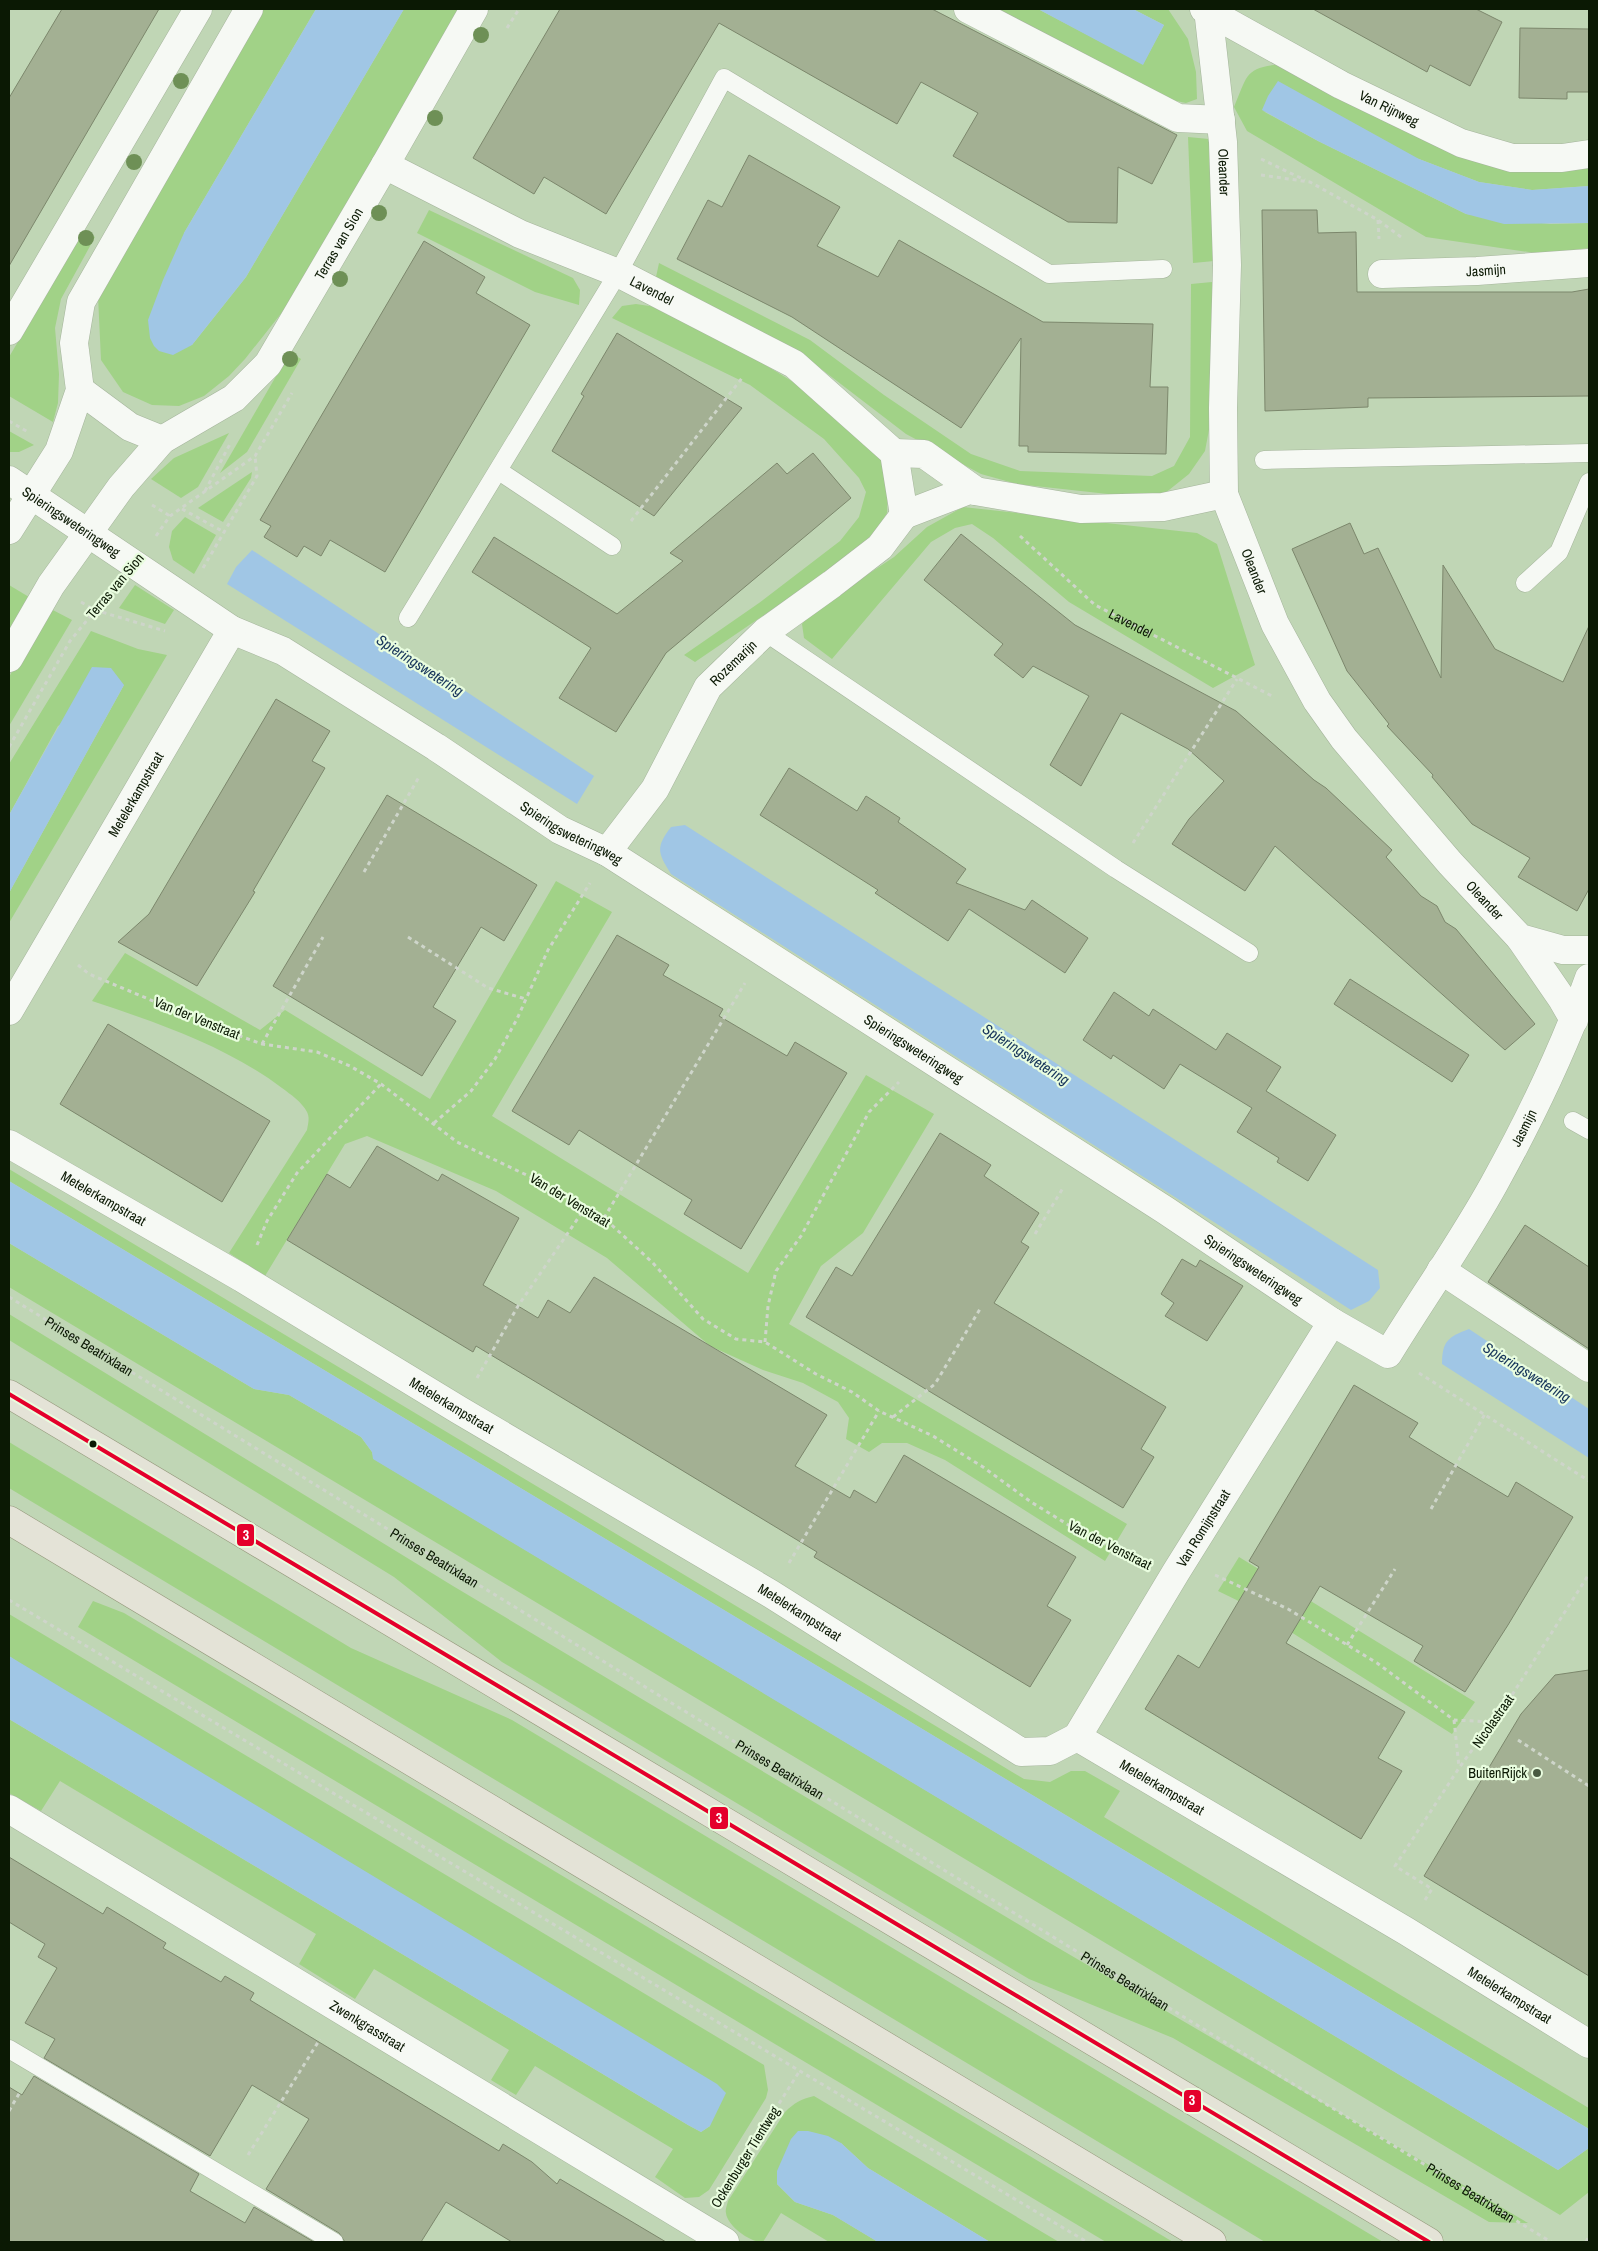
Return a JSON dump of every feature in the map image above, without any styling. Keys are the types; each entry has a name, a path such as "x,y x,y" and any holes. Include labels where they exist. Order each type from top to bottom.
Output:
{"main road":[{"path":"9,1394 1429,2242"},
{"path":"9,1520 1212,2242"}],"street":[{"path":"9,331 198,9"},
{"path":"9,530 20,488 59,451 80,390 74,343 81,302 249,9"},
{"name":"Terras van Sion","path":"9,658 51,586 88,533 121,487 162,440 234,398 268,364 386,165 474,9"},
{"path":"968,9 1178,118 1222,131"},
{"name":"Oleander","path":"1207,10 1222,131 1224,169 1227,265 1223,408 1224,494 1275,624 1317,701 1344,739 1450,863 1520,938 1562,999 1574,1020"},
{"name":"Van Rijnweg","path":"1207,10 1341,85 1461,143 1512,158 1562,158 1589,154"},
{"name":"Lavendel","path":"386,165 520,234 618,273 794,364 894,453"},
{"name":"Jasmijn","path":"1382,274 1477,271 1589,263"},
{"path":"80,390 130,427 162,440"},
{"path":"976,491 924,454 894,453 904,515 970,490 1081,509 1163,507 1224,494"},
{"name":"Spieringsweteringweg","path":"20,488 186,597 232,630 283,651 436,746 560,830 607,852 1081,1156 1332,1322 1388,1354"},
{"name":"Rozemarijn","path":"607,852 655,789 708,686 765,632 880,547 904,515"},
{"name":"Metelerkampstraat","path":"9,1011 232,630"},
{"path":"1520,938 1563,950 1589,950"},
{"name":"Jasmijn","path":"1388,1354 1493,1186 1537,1104 1574,1020 1589,978"},
{"name":"Metelerkampstraat","path":"9,1144 242,1278 459,1410 771,1594 1021,1752 1050,1751 1077,1737 1406,1931 1589,2044"},
{"path":"1441,1270 1589,1368"},
{"name":"Van Romijnstraat","path":"1077,1737 1176,1572 1332,1322"},
{"name":"Zwenkgrasstraat","path":"9,1809 338,2008 696,2235 725,2242"}],"lane":[{"path":"408,618 618,273 724,78 1048,274 1163,269"},
{"path":"1264,460 1589,453"},
{"path":"499,471 612,546"},
{"path":"1525,583 1559,552 1589,482"},
{"path":"765,632 1116,869 1249,954"},
{"path":"1573,1120 1589,1130"},
{"path":"9,2049 334,2242"}],"path":[{"path":"1222,131 1378,220 1406,240"},
{"path":"1224,169 1310,182"},
{"path":"612,546 764,349"},
{"name":"Terras van Sion","path":"9,747 70,641 134,564 170,516 255,456 257,476 224,532"},
{"name":"Lavendel","path":"976,491 1013,529 1095,605 1295,707 1317,701"},
{"path":"182,509 224,532 186,597"},
{"path":"51,586 95,610 168,632"},
{"path":"1116,869 1237,679"},
{"path":"364,872 436,746"},
{"path":"434,1123 472,1091 495,1059 518,1019 548,950 574,910 607,852"},
{"path":"262,1044 323,937"},
{"path":"408,937 488,988 526,999"},
{"name":"Van der Venstraat","path":"49,945 90,974 215,1027 262,1044 317,1052 350,1066 381,1084 457,1142 556,1189 604,1218 652,1262 703,1319 736,1338 765,1342 816,1374 852,1392 879,1411 933,1436 983,1467 1030,1502 1080,1532 1155,1568 1176,1572 1203,1570 1288,1609 1377,1663 1454,1720"},
{"path":"604,1218 764,952"},
{"path":"765,1342 768,1306 776,1270 801,1236 869,1112 925,1055"},
{"path":"242,1278 267,1221 297,1173 381,1084"},
{"path":"1035,1234 1081,1156"},
{"path":"459,1410 518,1306 585,1208"},
{"name":"Prinses Beatrixlaan","path":"9,1297 1551,2242"},
{"path":"893,1417 935,1384 980,1309"},
{"path":"1388,1354 1589,1481"},
{"path":"771,1594 879,1411"},
{"path":"1431,1509 1485,1414"},
{"path":"1347,1646 1395,1569"},
{"name":"Nicolastraat","path":"1406,1931 1432,1889 1395,1866 1459,1768 1493,1722 1589,1574"},
{"path":"1582,1585 1589,1585"},
{"path":"9,1600 1087,2242"},
{"path":"1459,1768 1454,1720 1493,1722"},
{"path":"1518,1740 1589,1786"},
{"path":"232,2182 338,2008"},
{"name":"Ockenburger Tientweg","path":"696,2235 799,2072"},
{"path":"1586,2242 1589,2236"}],"green space":[{"path":"264,9 316,9 184,233 192,345 246,277 404,9 462,9 287,306 245,359 229,376 204,396 179,406 152,405 123,392 101,360 98,296"},
{"path":"989,9 1038,9 1143,64 1164,25 1133,9 1168,9 1188,39 1196,72 1197,99 1186,103 1167,99"},
{"path":"1284,64 1458,152 1589,164 1589,186 1532,190 1479,182 1419,159 1263,111 1318,141 1466,214 1550,224 1589,223 1589,248 1542,254 1426,237 1247,131 1234,107 1242,87 1250,74 1255,70 1271,65"},
{"path":"1188,137 1209,139 1214,261 1193,263"},
{"path":"429,210 573,278 580,290 579,305 535,292 417,233"},
{"path":"84,230 95,237 61,299 55,328 59,374 58,403 53,422 9,396 9,357"},
{"path":"659,263 810,340 884,395 971,454 1020,471 1152,476 1174,466 1190,437 1191,284 1212,282 1211,419 1205,451 1189,474 1164,494 1117,495 1017,484 981,474 906,434 803,355 677,290 656,277"},
{"path":"636,304 656,307 749,355 818,397 880,455 888,486 887,513 876,531 843,561 695,662 684,655 759,603 840,541 859,517 866,492 859,478 824,439 750,385 612,318 622,306"},
{"path":"290,352 301,359 247,452 220,473"},
{"path":"9,431 34,445 19,452 9,452"},
{"path":"229,433 198,487 181,498 151,479 174,458"},
{"path":"252,472 251,478 223,522 198,508"},
{"path":"963,507 1197,533 1217,544 1255,665 1213,688 1069,602 993,538 972,524 955,528 931,542 832,659 804,638 802,624 811,612 894,557 927,527"},
{"path":"185,517 216,535 194,574 173,560 169,547 172,531"},
{"path":"9,585 29,597 9,631"},
{"path":"135,585 174,610 165,624 119,608"},
{"path":"49,608 72,620 9,726 9,677"},
{"path":"91,631 138,649 167,655 9,923 9,893 124,685 58,726 9,815 9,764"},
{"path":"556,881 612,912 492,1116 748,1273 866,1075 934,1114 863,1233 821,1266 789,1324 1127,1524 1105,1561 945,1460 907,1443 882,1443 869,1452 846,1439 849,1418 838,1402 803,1383 763,1370 710,1346 607,1258 496,1191 367,1136 345,1144 265,1276 229,1253 307,1130 308,1114 305,1108 292,1096 238,1060 191,1037 92,1001 125,953 260,1030 285,1010 430,1099"},
{"path":"9,1169 1024,1779 1050,1782 1071,1771 1085,1771 1120,1791 1104,1817 1589,2108 1589,2129 9,1181"},
{"path":"9,1243 254,1389 289,1395 361,1437 372,1452 374,1459 1558,2170 1589,2148 1589,2192 1560,2215 9,1287"},
{"path":"9,1314 453,1586 1043,1939 1528,2223 1489,2222 1173,2038 1029,1979 502,1662 394,1577 9,1340"},
{"path":"9,1442 351,1648 512,1720 1383,2242 1265,2242 9,1488"},
{"path":"1239,1557 1475,1702 1452,1734 1253,1608 1218,1591"},
{"path":"93,1601 124,1613 1173,2242 1106,2242 78,1627"},
{"path":"9,1614 764,2065 768,2090 766,2098 709,2190 699,2197 685,2198 655,2177 673,2149 535,2066 516,2095 491,2080 509,2050 374,1969 355,1999 299,1964 316,1934 60,1781 41,1811 9,1793 9,1719 688,2125 701,2132 710,2126 9,1656"},
{"path":"814,2096 1059,2242 990,2242 868,2168 841,2143 777,2184 795,2202 833,2215 878,2242 829,2242 781,2213 763,2242 746,2237 727,2218 728,2201 785,2112 805,2098"}],"water":[{"path":"316,9 404,9 246,277 192,345 173,355 159,351 150,338 148,320 184,233"},
{"path":"1038,9 1133,9 1164,25 1143,65"},
{"path":"1278,81 1419,159 1479,182 1532,190 1589,186 1589,223 1504,224 1466,214 1318,141 1262,110 1268,96"},
{"name":"Spieringswetering","path":"252,550 594,776 577,804 227,584 236,567"},
{"path":"92,667 111,668 124,685 9,893 9,815"},
{"name":"Spieringswetering","path":"685,825 1378,1270 1380,1288 1369,1301 1351,1310 671,874 661,855 662,840 671,827"},
{"path":"9,1181 1589,2129 1589,2148 1558,2170 373,1459 372,1452 361,1437 289,1395 254,1389 9,1243"},
{"name":"Spieringswetering","path":"1469,1329 1589,1409 1589,1458 1442,1364 1443,1350 1448,1341"},
{"path":"9,1656 717,2084 726,2093 710,2126 701,2132 688,2125 9,1719"},
{"path":"798,2131 808,2131 828,2136 841,2143 868,2168 990,2242 878,2242 833,2215 795,2202 777,2184 777,2171 791,2139"}],"building":[{"path":"62,9 159,9 9,266 9,98"},
{"path":"560,9 932,9 1177,135 1152,184 1118,167 1117,223 1068,222 953,156 978,113 921,82 897,124 719,23 606,214 544,177 534,194 473,158"},
{"path":"1313,9 1476,9 1502,22 1470,86 1430,65 1427,72"},
{"path":"1520,28 1589,29 1589,92 1567,92 1567,99 1519,98"},
{"path":"749,155 840,207 817,246 878,277 899,240 1043,322 1153,324 1150,387 1168,387 1166,454 1028,452 1028,446 1019,446 1021,338 961,428 792,317 677,259 708,200 722,207"},
{"path":"1262,210 1317,210 1318,233 1356,232 1357,292 1572,292 1589,289 1589,396 1368,398 1368,407 1265,411"},
{"path":"424,241 485,277 476,293 530,325 385,572 330,540 321,556 304,546 297,557 264,537 271,526 260,520"},
{"path":"617,333 742,408 654,516 552,451 584,396 581,394"},
{"path":"813,453 851,498 666,653 616,732 559,698 591,648 472,572 494,537 617,614 683,561 670,553 777,463 787,474"},
{"path":"1350,523 1364,554 1378,548 1441,678 1443,565 1495,649 1563,682 1589,626 1589,889 1577,911 1518,877 1530,858 1472,824 1432,777 1433,775 1387,726 1389,724 1347,671 1292,549"},
{"path":"961,534 1075,625 1236,711 1314,780 1326,788 1392,850 1386,857 1421,896 1437,906 1445,922 1456,929 1535,1024 1505,1050 1275,846 1245,891 1172,844 1189,819 1224,781 1188,749 1121,713 1081,786 1050,765 1089,696 1033,666 1023,678 994,655 1003,644 924,580"},
{"path":"276,699 330,731 312,761 325,768 253,891 255,892 197,986 118,942 149,914"},
{"path":"789,768 857,811 866,796 900,818 898,822 966,869 956,883 1025,910 1032,900 1088,938 1065,973 969,909 948,941 875,893 878,890 760,815"},
{"path":"387,795 537,885 504,941 481,927 433,1007 456,1021 422,1076 273,986"},
{"path":"617,935 669,965 663,975 723,1009 719,1016 787,1056 795,1042 847,1073 741,1249 684,1214 692,1200 579,1130 569,1145 512,1111"},
{"path":"1350,979 1469,1055 1452,1082 1334,1004"},
{"path":"1114,992 1149,1016 1153,1009 1216,1050 1227,1033 1281,1067 1266,1091 1336,1135 1308,1181 1277,1162 1279,1158 1237,1132 1252,1108 1180,1064 1164,1089 1113,1055 1111,1059 1083,1040"},
{"path":"108,1024 270,1121 222,1202 60,1104"},
{"path":"940,1133 991,1165 984,1176 1039,1213 1021,1242 1029,1247 994,1303 1166,1407 1141,1449 1154,1457 1123,1508 806,1317 836,1267 852,1276"},
{"path":"377,1146 438,1181 442,1174 519,1218 483,1285 538,1318 548,1300 570,1313 594,1277 827,1415 795,1466 850,1498 854,1490 876,1503 904,1455 1076,1557 1047,1606 1071,1620 1030,1687 814,1557 817,1552 541,1385 476,1346 473,1352 287,1240 327,1174 350,1188"},
{"path":"1525,1225 1589,1267 1589,1349 1488,1282"},
{"path":"1182,1259 1196,1267 1200,1260 1243,1286 1207,1341 1165,1316 1174,1303 1161,1294"},
{"path":"1354,1385 1418,1423 1409,1437 1448,1461 1508,1497 1516,1482 1573,1517 1465,1692 1414,1661 1423,1646 1320,1586 1286,1643 1405,1712 1378,1758 1402,1771 1361,1839 1145,1709 1178,1655 1199,1668 1259,1567 1249,1561"},
{"name":"BuitenRijck","path":"1589,1670 1589,1976 1424,1876 1521,1714 1555,1675"},
{"path":"9,1857 103,1914 107,1907 166,1943 163,1948 221,1982 225,1976 254,1993 250,2000 499,2151 503,2144 532,2162 557,2184 560,2179 666,2242 512,2242 446,2202 421,2242 345,2242 339,2233 266,2189 309,2119 252,2085 210,2156 44,2058 55,2039 25,2023 57,1968 38,1957 45,1944 9,1922"},
{"path":"34,2076 199,2174 190,2191 245,2223 254,2207 314,2242 9,2242 9,2087 22,2095"}],"transit line":[{"name":"3","path":"9,1394 1429,2242"}],"place":[{"name":"BuitenRijck","path":"1537,1773"}]}
